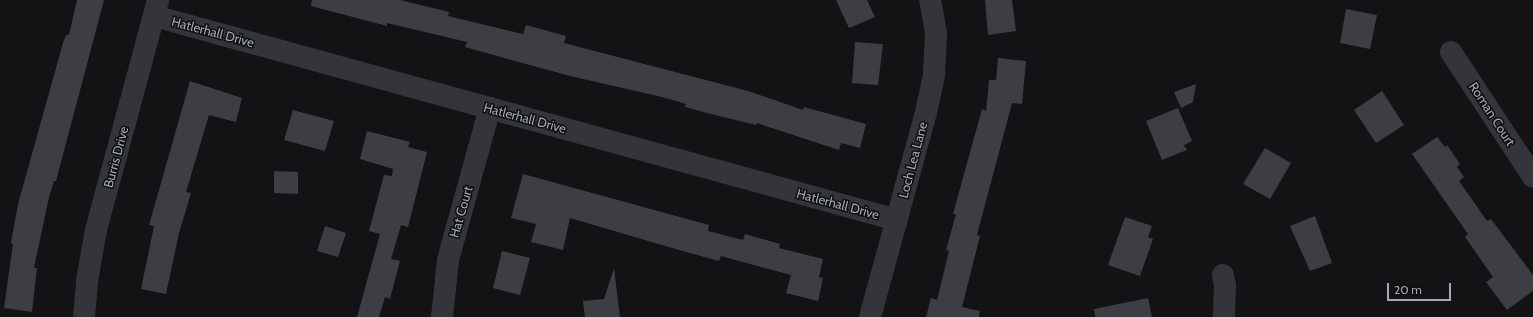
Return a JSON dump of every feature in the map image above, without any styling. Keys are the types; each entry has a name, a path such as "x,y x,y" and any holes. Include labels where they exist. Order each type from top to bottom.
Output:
{"street":[{"name":"Loch Lea Lane","path":"870,317 897,220 934,74 936,33 930,0"},
{"name":"Hatlerhall Drive","path":"156,8 490,108 897,220"},
{"name":"Burris Drive","path":"84,317 87,281 96,230 156,8"},
{"name":"Roman Court","path":"1451,52 1533,177"},
{"name":"Hat Court","path":"442,317 448,260 490,108"},
{"path":"1223,275 1226,285 1224,317"}],"building":[{"path":"77,0 104,0 56,181 54,181 49,197 34,268 37,268 32,312 4,308 13,244 11,243 18,204 63,43 66,35 69,35"},
{"path":"312,0 400,0 449,12 448,16 523,34 526,25 566,36 564,43 748,91 803,110 804,107 866,124 860,148 841,143 839,150 757,123 756,125 711,114 685,107 686,104 662,97 570,76 465,47 467,42 387,23 387,26 311,6"},
{"path":"836,0 867,0 875,17 849,28"},
{"path":"985,0 1012,0 1016,31 988,35"},
{"path":"1346,9 1377,15 1370,49 1340,43"},
{"path":"855,42 883,44 878,85 852,83"},
{"path":"998,58 1026,61 1022,104 1012,103 977,235 980,236 962,307 980,311 979,317 926,317 931,298 937,300 949,251 946,250 956,214 953,214 982,109 986,111 989,80 996,80"},
{"path":"190,81 242,98 236,122 209,115 186,192 191,193 179,233 166,294 141,289 154,226 149,225"},
{"path":"1196,84 1193,102 1181,108 1174,92"},
{"path":"1382,91 1404,125 1376,143 1354,110"},
{"path":"1178,108 1192,141 1184,145 1187,150 1162,160 1146,121"},
{"path":"293,110 334,121 325,151 284,140"},
{"path":"367,131 410,142 408,147 427,152 408,227 401,225 391,259 400,261 390,299 385,297 379,317 357,317 380,234 369,231 384,175 392,176 393,169 360,159"},
{"path":"1437,137 1445,147 1447,145 1460,164 1457,167 1464,177 1459,181 1487,221 1491,219 1533,275 1533,291 1507,310 1486,282 1493,277 1465,237 1468,234 1412,154"},
{"path":"1265,148 1291,163 1270,199 1243,184"},
{"path":"274,171 298,172 298,194 274,193"},
{"path":"523,174 709,225 708,231 743,240 745,234 780,244 779,248 823,259 819,277 823,278 818,301 786,293 791,275 721,256 719,261 570,218 563,250 531,242 536,224 511,218"},
{"path":"1315,216 1332,263 1310,271 1290,226"},
{"path":"1125,217 1152,226 1148,237 1153,239 1140,276 1108,265"},
{"path":"325,226 346,233 338,257 317,251"},
{"path":"502,251 530,258 520,295 493,288"},
{"path":"614,268 620,317 585,317 583,301 604,299"},
{"path":"1148,298 1152,317 1095,317 1094,309"}]}
